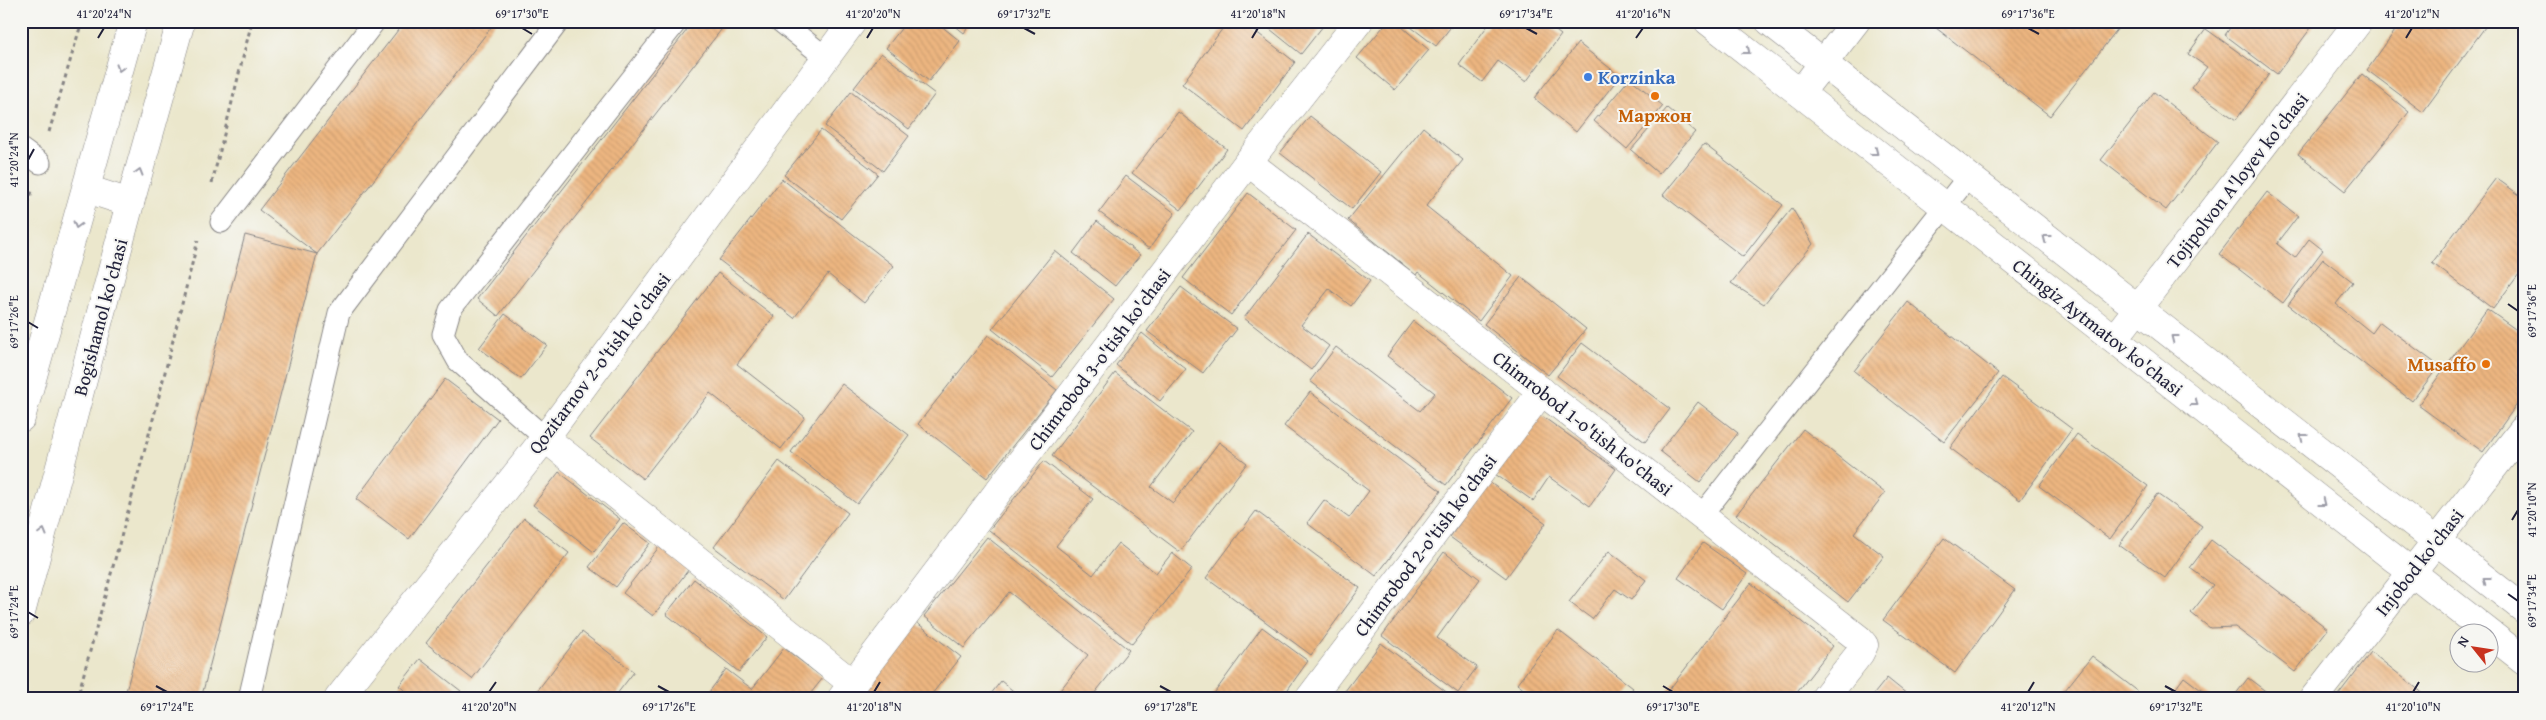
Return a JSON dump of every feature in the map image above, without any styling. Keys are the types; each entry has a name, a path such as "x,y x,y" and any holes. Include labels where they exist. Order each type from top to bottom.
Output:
{"street":[{"path":"21,418 133,21"},
{"name":"Bogishamol ko'chasi","path":"21,613 181,21"},
{"name":"Qozitarnov 2-o'tish ko'chasi","path":"338,699 545,438 853,21"},
{"name":"Chimrobod 3-o'tish ko'chasi","path":"847,691 1248,162 1358,21"},
{"name":"Chingiz Aytmatov ko'chasi","path":"1708,21 2525,661"},
{"name":"Chingiz Aytmatov ko'chasi","path":"1769,21 2525,610"},
{"path":"1800,93 1856,21"},
{"name":"Tojipolvon A'loyev ko'chasi","path":"2114,339 2359,21"},
{"name":"Chimrobod 1-o'tish ko'chasi","path":"1248,162 1860,639 1864,645 1860,653 1824,699"},
{"path":"87,189 130,204"},
{"name":"Chimrobod 2-o'tish ko'chasi","path":"1309,699 1542,391"},
{"name":"Injobod ko'chasi","path":"2313,699 2435,540 2525,427"},
{"path":"545,438 847,691"}],"lane":[{"path":"221,222 375,21"},
{"path":"249,699 339,313 560,21"},
{"path":"545,438 458,361 443,334 450,310 677,21"},
{"path":"780,21 825,57"},
{"path":"21,149 40,163"},
{"path":"1702,516 1968,177"}],"path":[{"path":"21,226 82,21"},
{"path":"209,193 252,21"},
{"path":"77,699 155,412 200,231"}],"building":[{"path":"405,21 496,21 317,254 259,210"},
{"path":"694,21 728,21 498,316 477,299"},
{"path":"907,21 935,21 960,41 929,81 886,48"},
{"path":"949,21 973,21 964,33"},
{"path":"1228,21 1242,21 1295,62 1244,131 1182,84"},
{"path":"1260,21 1327,21 1301,54"},
{"path":"1388,21 1395,21 1429,50 1395,90 1357,58"},
{"path":"1403,21 1449,21 1453,24 1436,46"},
{"path":"1491,21 1543,21 1561,35 1526,82 1498,61 1482,82 1459,65"},
{"path":"1927,21 2112,21 2119,27 2050,116"},
{"path":"2235,21 2316,21 2277,74 2225,35"},
{"path":"2402,21 2488,23 2423,112 2367,70"},
{"path":"2206,29 2269,74 2236,120 2191,88 2207,67 2188,54"},
{"path":"1578,43 1620,76 1576,132 1534,98"},
{"path":"881,53 935,94 909,129 854,88"},
{"path":"2362,74 2409,112 2345,191 2298,154"},
{"path":"1630,78 1663,106 1627,149 1594,121"},
{"path":"851,92 909,136 883,171 825,126"},
{"path":"2154,92 2218,142 2166,210 2101,160"},
{"path":"1667,108 1695,132 1659,174 1631,150"},
{"path":"1178,112 1227,149 1181,210 1132,173"},
{"path":"1310,116 1381,172 1352,209 1280,153"},
{"path":"1423,127 1463,160 1426,206 1513,276 1479,321 1418,272 1416,275 1348,220"},
{"path":"821,130 878,174 841,219 784,175"},
{"path":"1704,144 1783,205 1743,257 1663,195"},
{"path":"1126,176 1175,213 1149,249 1099,212"},
{"path":"2496,178 2525,199 2525,266 2493,309 2432,263"},
{"path":"782,179 894,266 864,303 828,274 794,318 719,260"},
{"path":"2267,192 2298,216 2277,244 2295,258 2309,239 2323,250 2283,303 2219,254"},
{"path":"1248,193 1296,230 1231,315 1183,278"},
{"path":"1792,208 1813,244 1764,304 1731,283"},
{"path":"1097,221 1140,255 1115,286 1073,253"},
{"path":"1308,234 1370,281 1351,306 1329,289 1301,325 1329,346 1311,370 1244,318"},
{"path":"245,235 317,254 201,699 124,699"},
{"path":"1055,251 1114,299 1052,377 992,329"},
{"path":"2323,259 2353,282 2336,304 2372,333 2380,322 2439,366 2412,401 2288,305"},
{"path":"718,273 774,316 737,364 805,417 781,449 710,393 643,479 590,438"},
{"path":"1521,277 1586,329 1548,375 1484,324"},
{"path":"1181,287 1237,329 1203,373 1147,331"},
{"path":"1908,302 1998,373 1944,442 1854,371"},
{"name":"Musaffo","path":"2487,309 2525,336 2525,393 2483,452 2418,405"},
{"path":"505,314 547,345 521,379 479,348"},
{"path":"1413,321 1512,398 1446,485 1310,381 1336,347 1420,411 1435,393 1387,356"},
{"path":"1142,333 1186,369 1160,401 1116,365"},
{"path":"988,335 1057,390 987,478 918,424"},
{"path":"1582,343 1670,409 1645,442 1557,376"},
{"path":"1115,373 1192,432 1151,487 1173,503 1219,442 1247,463 1180,552 1052,456"},
{"path":"2002,377 2072,429 2020,500 1950,448"},
{"path":"445,379 498,419 409,539 356,499"},
{"path":"842,384 909,435 857,504 791,452"},
{"path":"1310,392 1441,491 1376,576 1307,523 1324,500 1349,518 1369,491 1284,426"},
{"path":"1698,402 1738,433 1700,482 1660,451"},
{"path":"1539,414 1616,469 1590,506 1549,477 1533,501 1495,474"},
{"path":"1803,429 1885,493 1854,533 1884,556 1848,602 1736,515"},
{"path":"2077,434 2148,486 2110,539 2039,486"},
{"path":"779,461 848,513 784,600 714,547"},
{"path":"1044,461 1093,499 1056,546 1093,575 1118,543 1156,573 1172,553 1192,569 1132,644 989,530"},
{"path":"559,472 620,519 594,552 533,505"},
{"path":"1489,482 1546,523 1506,578 1450,537"},
{"path":"2157,494 2202,526 2165,578 2119,545"},
{"path":"1256,511 1360,588 1311,655 1206,578"},
{"path":"524,518 569,553 472,679 426,643"},
{"path":"623,523 650,543 616,587 589,567"},
{"path":"987,537 1129,650 1090,699 1053,699 1088,655 1009,592 964,648 924,616"},
{"path":"1944,538 2015,590 1955,673 1883,620"},
{"path":"2211,540 2328,629 2295,672 2235,627 2210,628 2191,613 2213,585 2190,568"},
{"path":"1703,543 1747,574 1722,609 1678,578"},
{"path":"659,547 689,569 653,616 623,593"},
{"path":"1609,551 1646,580 1631,600 1615,589 1592,619 1569,602"},
{"path":"1444,552 1480,579 1437,638 1477,667 1458,693 1382,636"},
{"path":"694,579 767,637 739,672 666,614"},
{"path":"1751,583 1833,646 1792,699 1662,699"},
{"path":"916,622 961,657 928,699 858,699"},
{"path":"1262,627 1308,661 1281,699 1210,699"},
{"path":"1558,630 1633,688 1624,699 1536,699 1517,684"},
{"path":"582,632 634,672 613,699 531,699"},
{"path":"1381,643 1453,697 1452,699 1339,699"},
{"path":"784,648 823,678 806,699 704,699 726,669 752,689"},
{"path":"2371,652 2430,699 2335,699"},
{"path":"2092,656 2148,699 2058,699"},
{"path":"420,659 461,691 455,699 416,699 399,686"},
{"path":"2184,677 2213,699 2168,699"},
{"path":"1887,678 1913,699 1870,699"},
{"path":"2248,678 2276,699 2232,699"},
{"path":"1001,681 1023,699 987,699"},
{"path":"392,694 399,699 388,699"}],"place":[{"name":"Korzinka","path":"1588,77"},
{"name":"Маржон","path":"1655,96"},
{"name":"Musaffo","path":"2486,364"}]}
